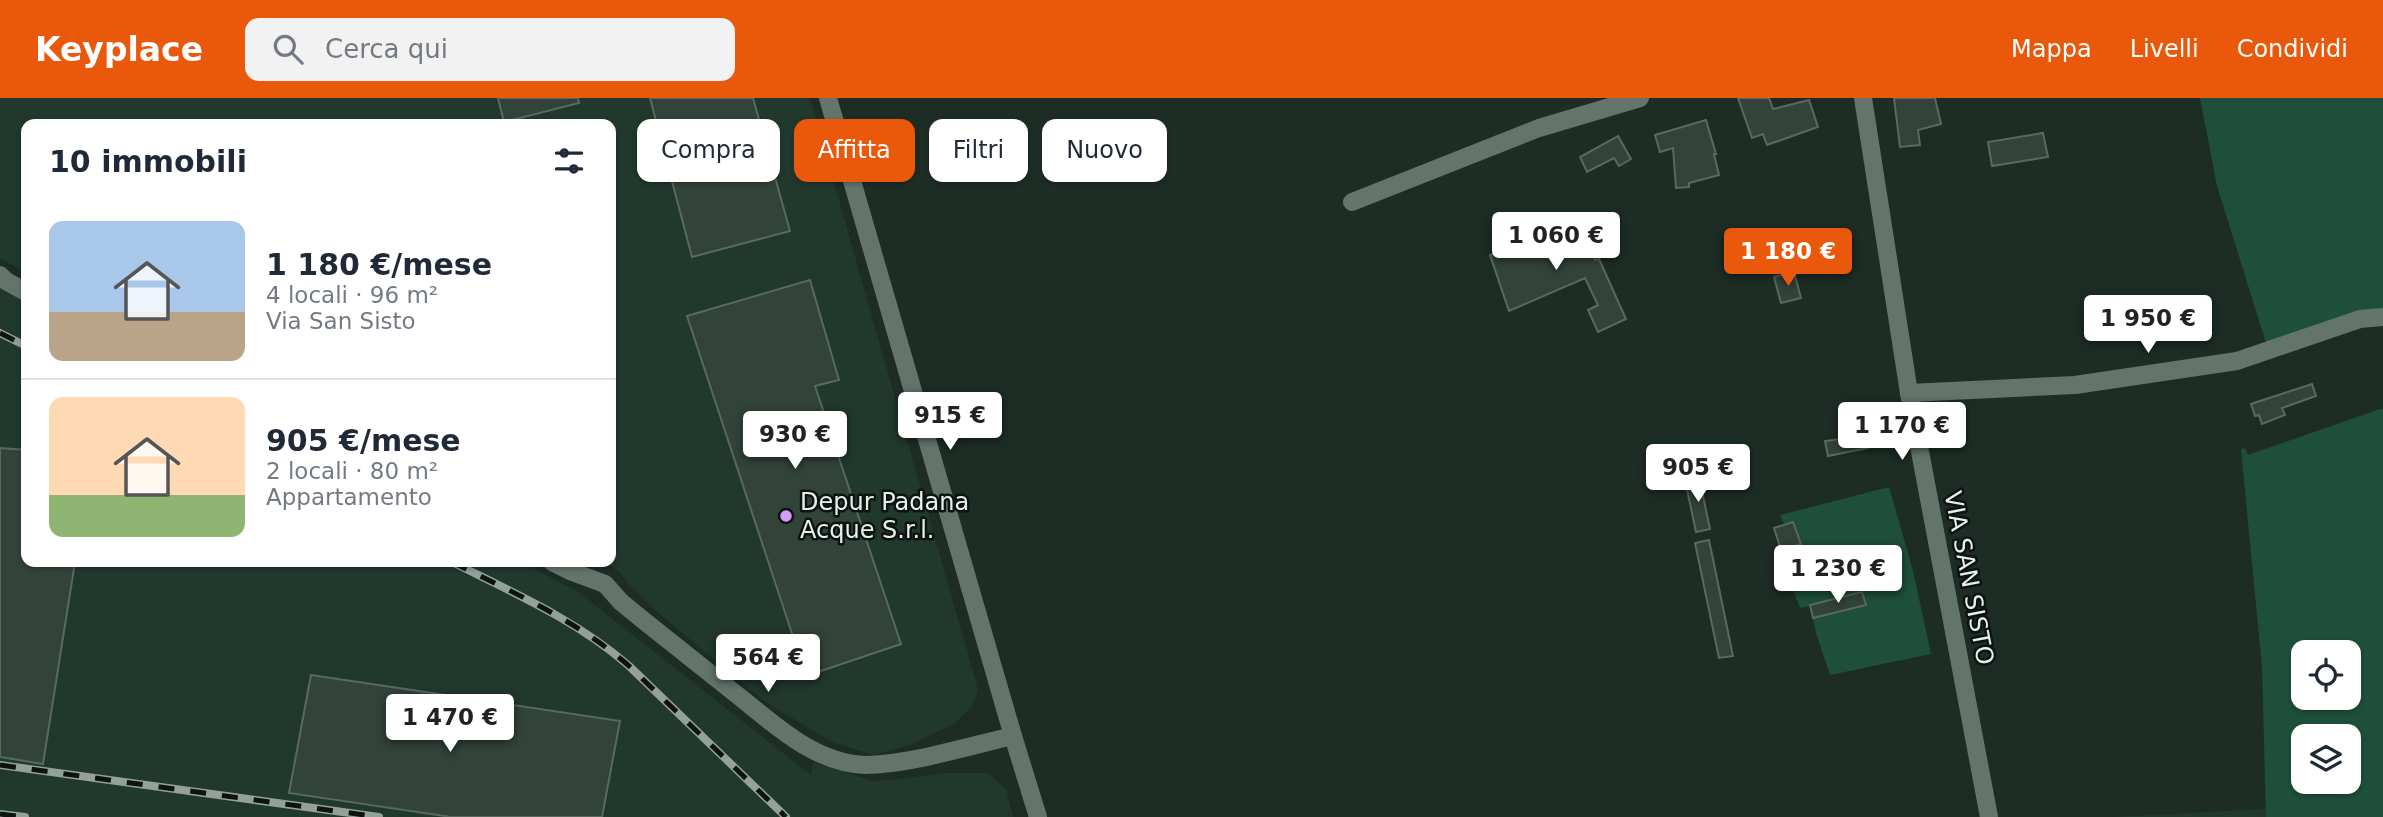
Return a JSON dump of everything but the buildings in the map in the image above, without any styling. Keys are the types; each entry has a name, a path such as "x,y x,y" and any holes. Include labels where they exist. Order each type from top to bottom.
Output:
{"street":[{"path":"828,98 1038,817"},
{"path":"1352,202 1539,128 1640,98"},
{"name":"VIA SAN SISTO","path":"1863,98 1909,393 1989,817"},
{"path":"0,275 21,289"},
{"path":"1909,393 2075,385 2237,361 2360,319 2383,317"},
{"path":"562,567 605,584"},
{"path":"593,567 621,602 790,737 820,755 865,765 899,761 1013,736"}],"shaded area":[{"path":"0,98 810,98 816,119 794,119 794,182 834,182 978,690 972,706 954,724 910,745 874,755 832,742 764,701 656,611 613,567 616,567 616,119 21,119 21,269 0,258"},
{"path":"0,286 21,297 21,567 531,567 577,591 811,775 814,761 873,781 945,773 988,773 1006,789 1013,817 0,817"},
{"path":"2265,809 2266,817 2111,817"}],"green space":[{"path":"2200,98 2383,98 2383,310 2351,313 2266,343 2217,186"},
{"path":"2383,409 2383,817 2266,817 2262,667 2241,449 2245,448 2248,455"},
{"path":"1889,487 1913,571 1931,654 1830,675 1810,606 1800,608 1792,587 1802,584 1791,547 1781,550 1774,528 1784,524 1780,515"}],"railway":[{"path":"0,333 21,344"},
{"path":"462,567 544,608 608,649 786,817"},
{"path":"0,765 379,817"},
{"path":"0,814 25,817"}],"place":[{"name":"Depur Padana Acque S.r.l.","path":"786,516"}]}
